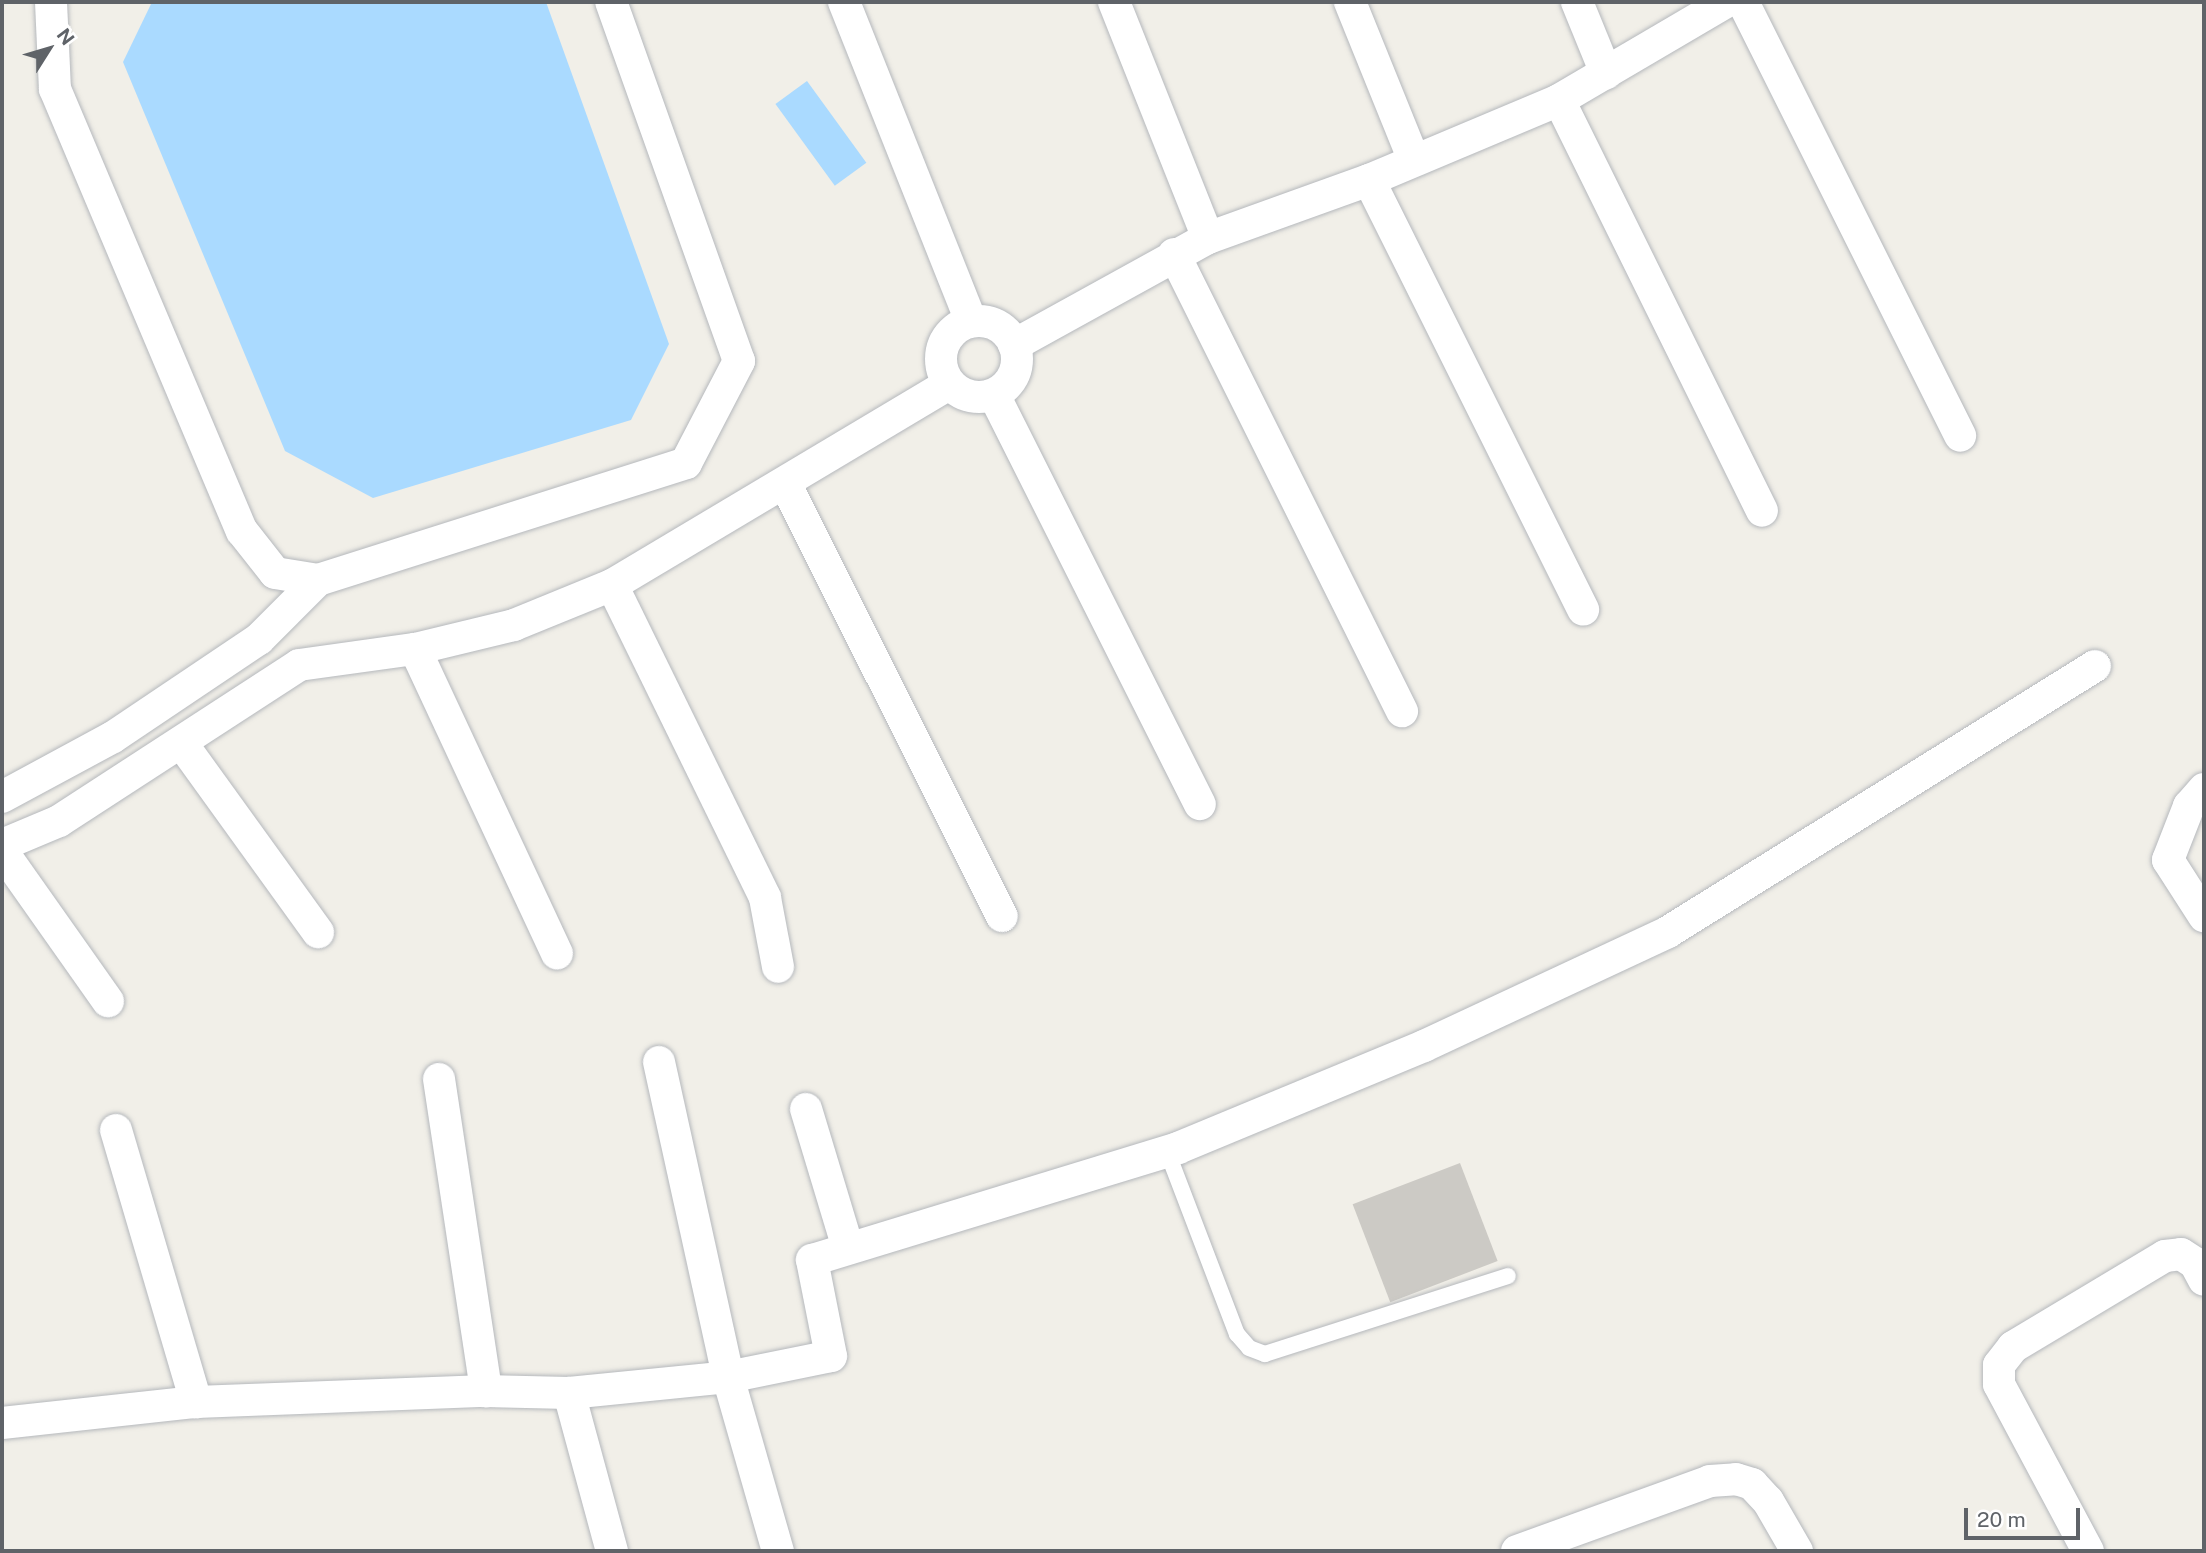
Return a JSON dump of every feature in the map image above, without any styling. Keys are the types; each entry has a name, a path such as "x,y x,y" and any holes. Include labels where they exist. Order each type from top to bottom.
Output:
{"street":[{"path":"51,2 55,89 243,531 275,573 318,580 686,463 739,360 611,2"},
{"path":"844,2 971,321"},
{"path":"1114,2 1208,238"},
{"path":"1350,2 1413,158"},
{"path":"1577,2 1606,73"},
{"path":"1014,345 1174,254 1208,238 1368,180 1413,158 1559,100 1726,2"},
{"path":"1743,2 1960,436"},
{"path":"1559,100 1762,510"},
{"path":"1368,180 1583,610"},
{"path":"1174,254 1402,711"},
{"path":"971,321 998,325 1014,345 1016,368 994,395 970,397 949,384 940,359 948,334 971,321"},
{"path":"2,845 59,821 183,745 299,664 415,649 514,625 612,585 786,485 949,384"},
{"path":"994,395 1200,804"},
{"path":"786,485 1002,916"},
{"path":"2,797 113,737 259,639 318,580"},
{"path":"612,585 765,898 778,967"},
{"path":"415,649 557,954"},
{"path":"2,1423 196,1402 486,1391 569,1393 728,1377 831,1356 813,1259 1167,1151 1424,1046 1668,932 2095,666"},
{"path":"183,745 318,932"},
{"path":"2204,789 2189,806 2180,842 2168,860 2204,916"},
{"path":"2,851 108,1001"},
{"path":"659,1062 728,1377 778,1551"},
{"path":"439,1079 486,1391"},
{"path":"806,1109 848,1248"},
{"path":"116,1130 196,1402"},
{"path":"2088,1551 1999,1384 1999,1364 2013,1348 2165,1256 2181,1254 2195,1263 2204,1280"},
{"path":"569,1393 612,1551"},
{"path":"1517,1551 1710,1481 1737,1479 1752,1484 1768,1501 1797,1551"}],"lane":[{"path":"1167,1151 1237,1334 1249,1348 1265,1354 1508,1276"}],"water":[{"path":"152,2 546,2 669,344 631,420 373,498 285,451 123,62"},
{"path":"807,81 866,163 835,186 775,104"}],"building":[{"path":"1460,1163 1498,1261 1390,1302 1353,1204"}]}
